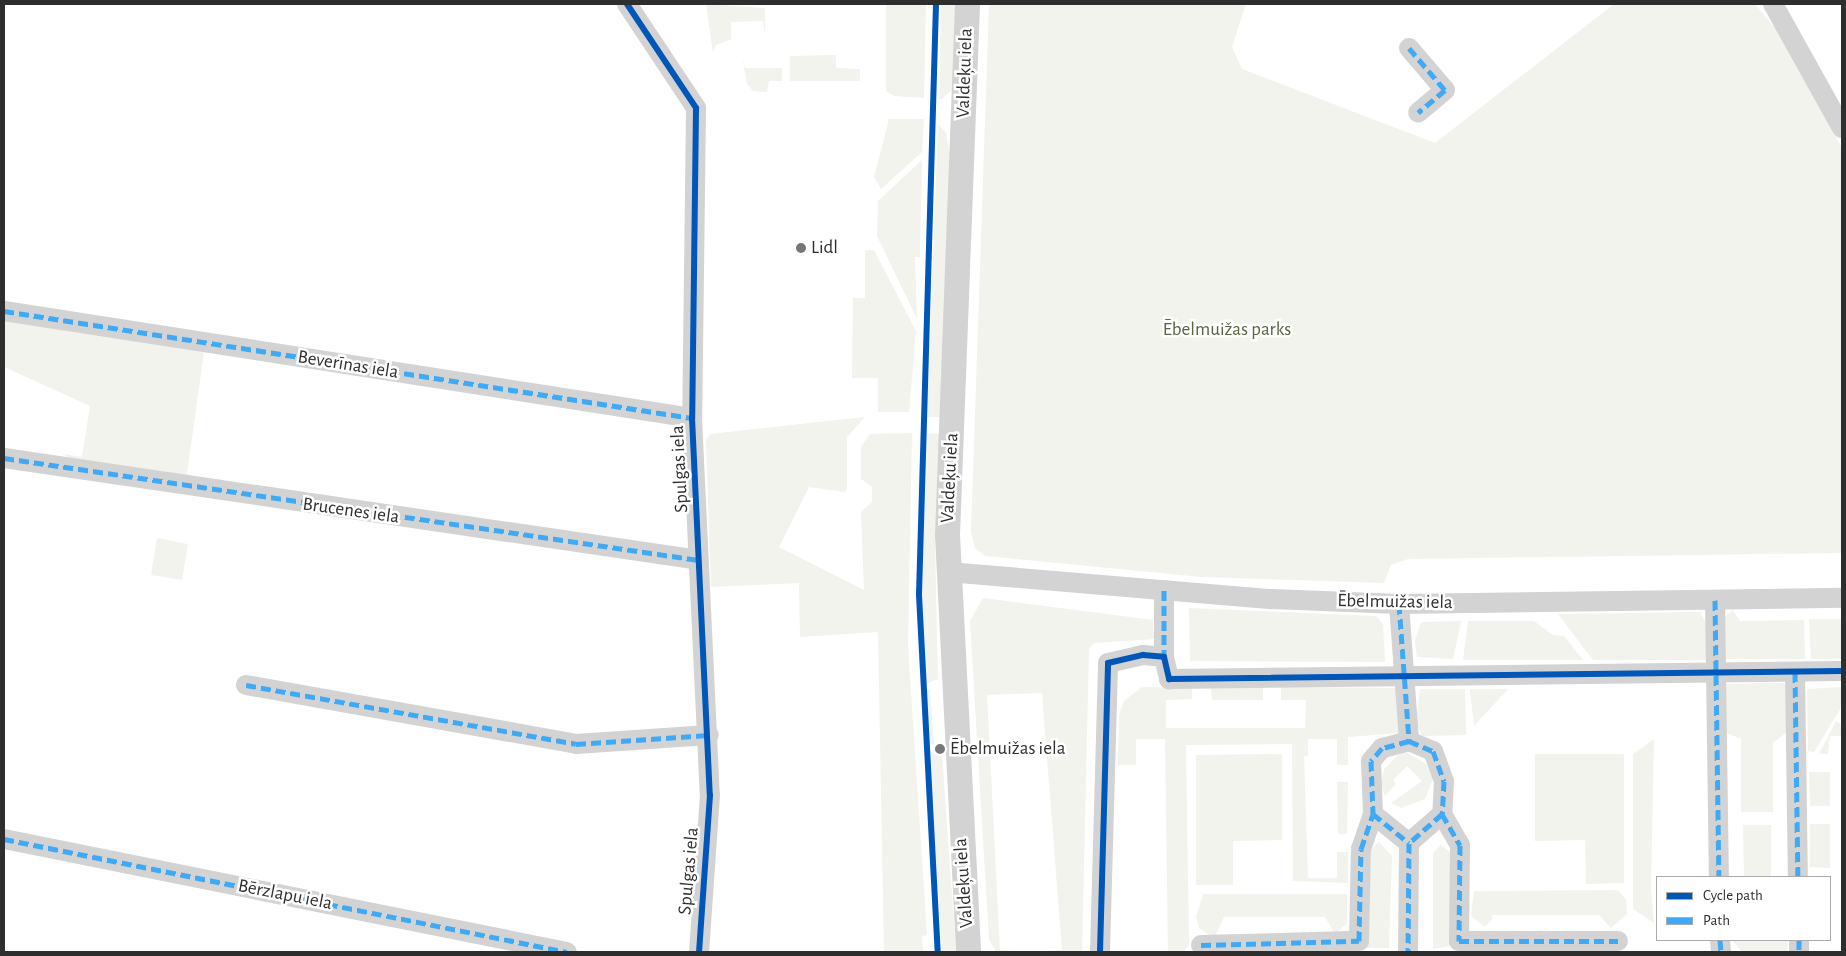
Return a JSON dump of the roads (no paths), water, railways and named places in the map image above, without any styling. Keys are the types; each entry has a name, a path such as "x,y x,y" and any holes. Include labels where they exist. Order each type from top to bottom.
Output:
{"street":[{"name":"Spulgas iela","path":"627,4 696,108 692,418 709,735 710,795 699,952"},
{"name":"Valdeķu iela","path":"967,4 948,572 968,952"},
{"path":"1773,4 1842,128"},
{"path":"1409,48 1445,90 1418,113"},
{"name":"Beverīnas iela","path":"4,311 692,418"},
{"name":"Brucenes iela","path":"4,458 699,560"},
{"name":"Ēbelmuižas iela","path":"948,572 1164,590 1399,604 1842,598"},
{"path":"1164,590 1164,657 1168,678 1407,678 1842,672"},
{"path":"1715,600 1719,876"},
{"path":"1399,604 1399,656 1407,678 1409,741"},
{"path":"1100,952 1108,664 1143,655 1164,657"},
{"path":"1795,672 1798,876"},
{"path":"246,685 576,744 709,735"},
{"path":"1201,945 1359,941 1361,849 1373,814 1371,761 1382,748 1409,741 1433,751 1442,765 1442,814 1460,845 1459,941 1618,941"},
{"path":"1373,814 1409,843"},
{"path":"1408,952 1409,843 1442,814"},
{"name":"Bērzlapu iela","path":"4,839 567,952"}],"place":[{"name":"Lidl","path":"801,248"},
{"name":"Ēbelmuižas iela","path":"940,749"}],"park label":[{"name":"Ēbelmuižas parks","path":"1227,330"}]}
